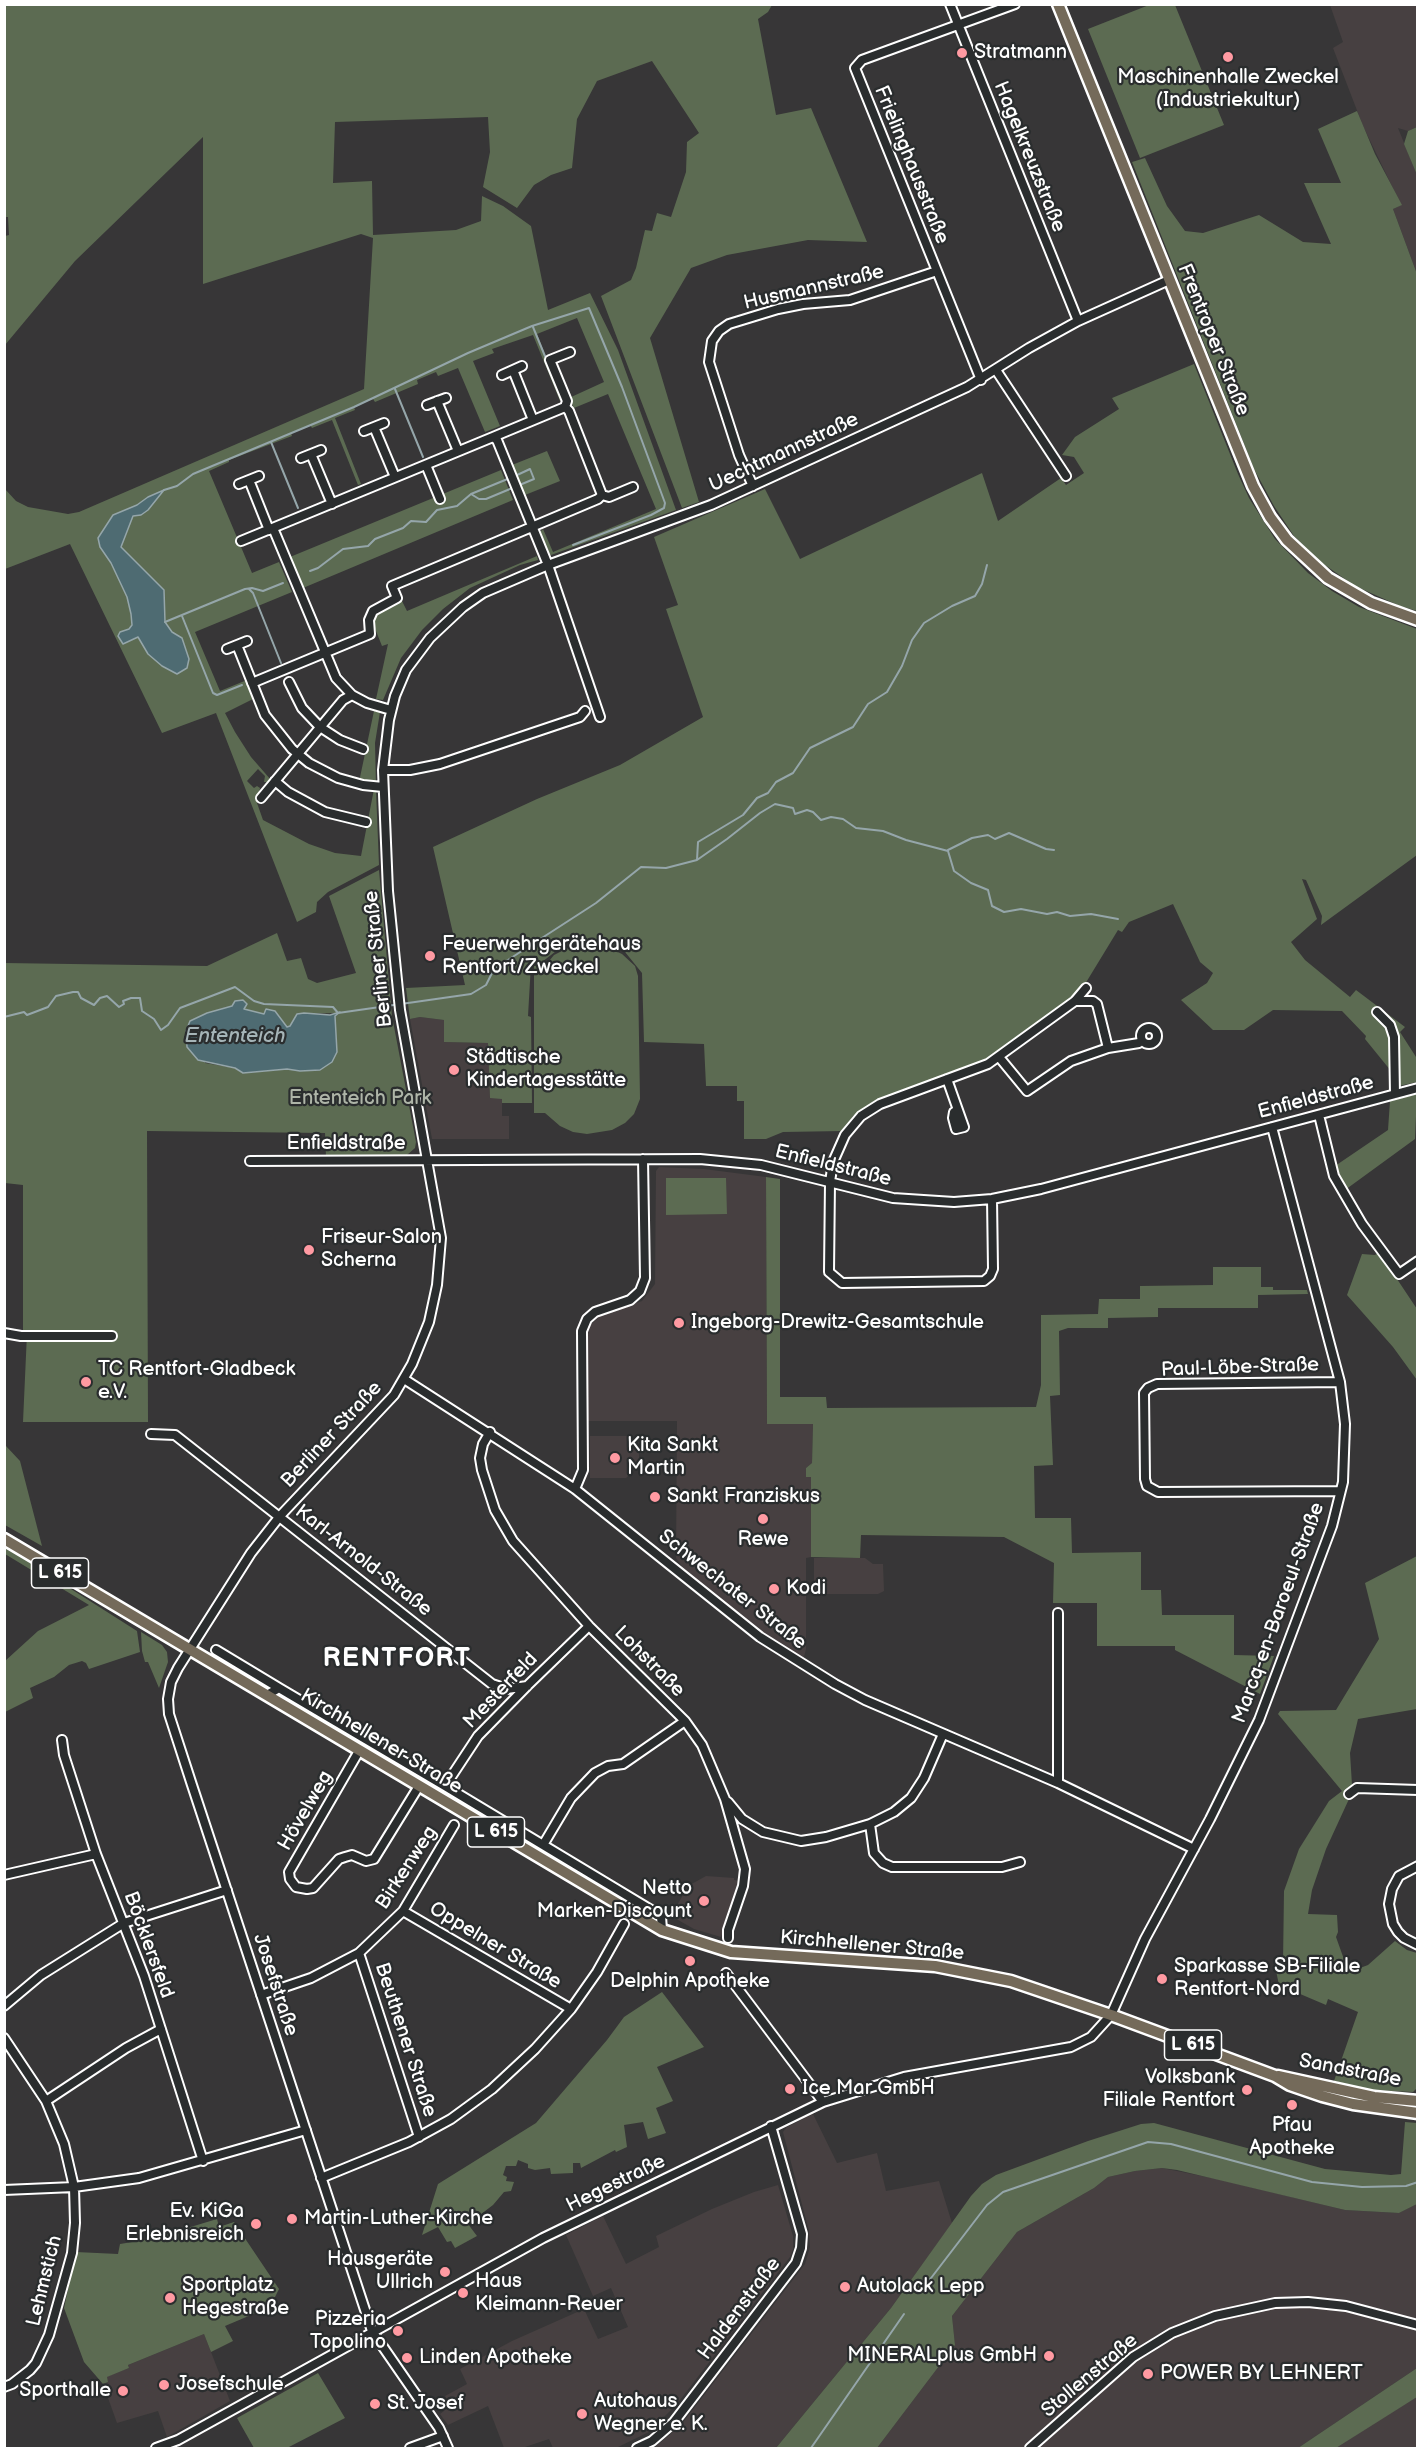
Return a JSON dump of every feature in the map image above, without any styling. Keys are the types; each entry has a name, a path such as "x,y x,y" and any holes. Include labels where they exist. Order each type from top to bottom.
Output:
{"main road":[{"name":"Frentroper Straße","path":"1058,4 1253,486 1276,525 1307,561 1344,589 1371,603 1418,620"},
{"name":"Kirchhellener Straße","path":"4,1539 662,1930 731,1952 935,1966 1033,1987 1111,2015"},
{"name":"Sandstraße","path":"1111,2015 1275,2076 1290,2085 1353,2104 1418,2113"},
{"name":"Sandstraße","path":"1275,2076 1292,2077 1333,2089 1374,2097 1418,2101"}],"street":[{"name":"Hagelkreuzstraße","path":"950,4 1078,321"},
{"path":"959,26 1015,4"},
{"name":"Frielinghausstraße","path":"959,26 944,29 862,60 855,68 981,380"},
{"name":"Husmannstraße","path":"753,486 739,455 709,362 712,341 719,331 729,324 782,308 850,300 937,271"},
{"name":"Uechtmannstraße","path":"417,655 447,621 476,597 548,566 681,518 753,486 981,380 1029,348 1078,321 1169,280"},
{"path":"570,352 550,360 567,401 566,407 602,495"},
{"path":"502,375 522,366"},
{"path":"513,370 533,420"},
{"path":"996,370 1066,476"},
{"path":"427,405 447,398"},
{"path":"437,401 458,451"},
{"path":"241,541 566,407"},
{"path":"364,431 384,423"},
{"path":"374,427 395,477"},
{"path":"493,437 497,440 548,566 600,717"},
{"path":"301,458 321,450"},
{"path":"311,454 332,504"},
{"path":"426,465 440,499"},
{"path":"239,484 259,476"},
{"path":"249,480 336,678 352,695 367,704 391,710"},
{"path":"252,683 370,634 369,620 373,611 397,598 392,586 602,495 609,497 633,487"},
{"path":"227,649 247,641"},
{"path":"237,645 265,715 281,738 298,755 338,778 363,785 383,787"},
{"name":"Berliner Straße","path":"190,1650 251,1553 280,1516 382,1409 404,1379 429,1322 438,1276 441,1238 399,1010 388,891 383,787 391,710 406,670 417,655"},
{"path":"290,682 302,708 320,727 340,740 363,749"},
{"path":"261,798 345,698 352,695"},
{"path":"383,770 410,770 436,765 580,717 585,711"},
{"path":"275,781 288,792 325,812 366,822"},
{"path":"992,1199 993,1269 984,1281 842,1283 833,1277 829,1269 830,1182 834,1162 845,1135 861,1116 880,1104 988,1064 1075,1001 1086,988"},
{"path":"1075,1001 1093,1001 1097,1004 1108,1048"},
{"name":"Enfieldstraße","path":"1377,1012 1390,1025 1394,1036 1395,1094"},
{"path":"999,1057 1027,1091 1071,1061 1108,1048 1139,1043 1142,1040"},
{"path":"947,1079 958,1110"},
{"name":"Enfieldstraße","path":"250,1161 700,1160 751,1164 893,1198 954,1202 992,1199 1041,1190 1418,1088"},
{"path":"1319,1115 1334,1176 1362,1224 1399,1274 1418,1261"},
{"name":"Marcq-en-Baroeul-Straße","path":"1111,2015 1145,1939 1194,1849 1258,1720 1329,1537 1340,1491 1346,1455 1340,1382 1272,1127"},
{"path":"575,1489 583,1470 582,1331 587,1319 595,1312 630,1300 635,1296 640,1291 645,1278 643,1159"},
{"path":"4,1333 21,1336 112,1336"},
{"name":"Schwechater Straße","path":"404,1379 575,1489 785,1654 865,1700 1058,1783 1194,1849"},
{"name":"Paul-Löbe-Straße","path":"1340,1382 1157,1384 1148,1388 1144,1393 1145,1479 1147,1486 1158,1492 1340,1491"},
{"name":"Lohstraße","path":"489,1432 480,1458 484,1482 500,1521 513,1541 589,1626 685,1720 702,1744 725,1799 745,1869 743,1886 728,1930 728,1938"},
{"name":"Karl-Arnold-Straße","path":"151,1434 175,1435 492,1684 507,1689 527,1686"},
{"path":"1058,1613 1058,1783"},
{"name":"Mesterfeld","path":"445,1786 478,1736 589,1626"},
{"name":"Josefstraße","path":"190,1650 171,1682 168,1699 169,1714 372,2331 443,2436 448,2448"},
{"name":"Kirchhellener Straße","path":"216,1650 661,1916 662,1930"},
{"name":"Kirchhellener Straße","path":"267,1695 279,1688"},
{"path":"543,1845 571,1797 595,1773 608,1766 623,1764 685,1720"},
{"path":"725,1799 742,1819 763,1832 801,1841 870,1824 894,1812 911,1798 924,1778 943,1734"},
{"name":"Böcklersfeld","path":"62,1740 64,1755 96,1854 124,1923 161,2029 203,2161"},
{"name":"Hövelweg","path":"359,1751 290,1872 290,1879 296,1887 307,1889 313,1887 339,1859 352,1856 366,1861 374,1859 419,1785"},
{"path":"1349,1794 1357,1788 1418,1790"},
{"path":"870,1824 874,1853 883,1863 892,1867 1002,1868 1020,1862"},
{"name":"Birkenweg","path":"261,1995 311,1978 358,1953 403,1911 454,1825"},
{"path":"4,1875 96,1854"},
{"path":"1418,1866 1399,1876 1392,1889 1389,1904 1393,1924 1398,1932 1418,1945"},
{"path":"4,2006 41,1974 124,1923 227,1890"},
{"name":"Oppelner Straße","path":"403,1911 571,2010"},
{"path":"321,2178 397,2149 451,2119 492,2089 535,2049 571,2010 597,1972 624,1924"},
{"name":"Beuthener Straße","path":"358,1953 419,2137"},
{"path":"726,1973 823,2102"},
{"name":"Hegestraße","path":"156,2448 178,2440 543,2238 823,2102 904,2076 1071,2046 1091,2037 1111,2015"},
{"path":"46,2101 126,2048 161,2029"},
{"name":"Lehmstich","path":"4,2038 46,2101 64,2144 74,2187 75,2223 72,2253 49,2336 30,2370 12,2384 4,2387"},
{"name":"Haldenstraße","path":"637,2448 652,2441 674,2422 796,2263 801,2248 802,2234 771,2126"},
{"path":"4,2190 74,2187 139,2178 306,2130"},
{"name":"Stollenstraße","path":"1030,2448 1133,2356 1172,2332 1215,2316 1275,2303 1308,2302 1346,2306 1418,2325"},
{"path":"410,2448 443,2436"}],"shaded area":[{"path":"1330,5 1417,5 1417,127 1408,131 1398,128 1417,175 1417,274 1393,209 1401,205 1363,126 1333,48 1343,42"},
{"path":"420,1017 444,1020 444,1042 489,1043 490,1098 502,1098 502,1116 509,1116 509,1139 432,1139 410,1019"},
{"name":"Ingeborg-Drewitz-Gesamtschule","path":"659,1167 704,1169 766,1177 767,1424 813,1424 812,1463 806,1468 811,1477 811,1557 806,1558 806,1649 804,1657 762,1635 683,1568 676,1558 677,1421 588,1421 587,1334 590,1325 600,1316 642,1301 655,1284 656,1171"},
{"name":"Kita Sankt Martin","path":"590,1436 631,1436 639,1450 639,1465 626,1478 590,1478"},
{"path":"814,1558 865,1558 873,1564 883,1564 884,1591 878,1594 814,1594"},
{"path":"706,1876 734,1878 734,1880 741,1881 721,1937 694,1929 671,1916 688,1886"},
{"path":"813,2114 837,2163 877,2153 886,2191 939,2181 952,2223 891,2308 776,2448 654,2448 681,2425 805,2264 810,2247 809,2231 783,2132 787,2127"},
{"path":"1162,2168 1345,2210 1399,2213 1417,2204 1417,2368 1298,2448 877,2448 955,2345 952,2316 1017,2232 1094,2188 1108,2177"},
{"path":"778,2185 793,2236 793,2249 790,2257 677,2404 649,2432 616,2448 553,2448 549,2439 522,2448 504,2448 488,2406 448,2425 440,2414 444,2411 440,2404 447,2400 445,2396 467,2384 460,2369 512,2341 584,2309 598,2339 628,2327 611,2288 593,2296 566,2235 603,2216 626,2264 659,2247 656,2236 712,2209"},
{"name":"Josefschule","path":"204,2334 230,2401 167,2437 158,2411 117,2423 103,2384 108,2382 106,2377 129,2368 128,2365"},
{"path":"1417,2397 1417,2448 1336,2448 1371,2425"}],"green space":[{"path":"5,5 772,5 768,12 758,19 776,115 811,108 867,242 808,240 727,255 691,268 650,338 699,502 682,508 601,296 631,280 645,230 652,231 657,213 671,217 686,172 687,142 699,133 652,61 597,81 577,119 572,168 551,175 534,185 517,208 483,187 490,152 488,117 335,122 333,183 372,181 373,235 456,230 481,221 482,196 503,206 531,226 548,310 590,293 618,350 676,510 549,554 540,532 543,529 553,552 656,509 608,394 574,408 569,398 604,382 577,318 537,334 563,400 560,401 533,335 492,349 494,353 473,361 500,426 485,432 458,368 438,376 436,372 417,380 418,384 375,402 373,399 335,418 361,484 358,485 332,420 312,428 310,425 291,433 292,436 229,460 209,471 252,573 279,562 292,592 195,632 220,691 247,680 255,698 225,713 251,757 271,780 264,782 265,776 258,769 247,781 254,788 257,786 260,788 257,803 263,820 309,844 335,853 361,856 374,789 376,790 379,865 328,892 317,902 316,912 297,922 216,713 162,733 70,544 5,569 5,489 16,501 28,507 68,514 79,512 364,389 373,238 361,234 203,284 203,137 75,261 5,345 5,236 9,235 8,217 5,217"},
{"path":"1149,5 1175,5 1224,125 1140,158 1088,29"},
{"path":"1357,111 1375,154 1402,205 1393,209 1417,274 1417,611 1355,586 1322,563 1294,536 1274,506 1254,469 1132,162 1145,158 1167,206 1185,231 1203,233 1259,215 1303,242 1331,244 1304,183 1341,183 1318,129"},
{"path":"1417,127 1417,175 1404,144 1408,131"},
{"path":"1194,364 1249,498 1275,539 1308,573 1332,591 1359,607 1417,629 1417,855 1321,925 1322,916 1306,880 1302,879 1317,919 1291,942 1305,960 1350,997 1356,990 1405,1027 1400,1032 1416,1057 1417,1082 1390,1088 1391,1071 1365,1039 1366,1036 1342,1011 1273,1010 1244,1030 1213,1030 1181,1000 1207,983 1213,973 1200,962 1173,904 1129,922 1122,932 1118,930 1079,994 1005,1051 978,1066 879,1099 853,1116 843,1131 783,1132 766,1139 744,1139 744,1101 737,1101 737,1086 706,1086 704,1044 644,1042 642,973 625,952 610,944 582,942 560,948 542,962 531,964 528,1016 531,1017 532,1103 502,1103 502,1099 490,1098 488,1043 444,1042 444,1020 420,1017 410,1019 406,988 465,985 433,847 537,799 620,765 703,717 666,609 678,605 654,537 765,489 800,559 982,473 998,521 1061,478 1066,485 1084,473 1074,457 1062,455 1075,437 1119,409 1112,398"},
{"path":"547,451 560,481 525,495 512,465"},
{"path":"501,470 513,500 303,588 290,557"},
{"path":"537,556 538,560 520,565 470,588 443,609 422,630 401,658 383,700 376,699 388,644 382,646 374,626 378,614 402,601 407,611"},
{"path":"374,711 380,712 375,743 376,786 359,782"},
{"name":"Ententeich Park","path":"379,870 392,1016 416,1142 415,1148 407,1155 326,1157 325,1133 147,1131 148,1422 23,1422 27,1333 23,1332 23,1185 5,1183 4,963 207,966 277,933 287,961 301,958 308,979 317,983 356,973 329,896","holes":["232,1006 260,1014 279,1015 280,1021 287,1027 298,1014 338,1013 334,1024 337,1042 320,1070 287,1069 243,1073 235,1068 205,1063 207,1013"]},
{"path":"594,945 622,954 635,966 638,976 640,1099 634,1114 625,1123 612,1130 587,1134 573,1132 560,1126 545,1113 534,1113 534,966 545,966 554,955 570,947"},
{"path":"1417,1094 1415,1139 1345,1190 1335,1166 1388,1130 1390,1101"},
{"path":"766,1177 780,1179 780,1397 826,1397 827,1408 1036,1407 1041,1385 1041,1315 1098,1314 1099,1299 1140,1299 1140,1286 1213,1285 1213,1267 1261,1267 1261,1287 1273,1287 1273,1290 1307,1290 1308,1294 1258,1295 1258,1308 1158,1308 1158,1317 1108,1318 1108,1328 1068,1328 1059,1331 1060,1395 1050,1396 1053,1465 1034,1466 1035,1518 1071,1518 1072,1553 1141,1552 1141,1590 1161,1590 1162,1615 1234,1615 1234,1655 1274,1656 1260,1694 1175,1650 1175,1646 1097,1646 1097,1603 1053,1603 1054,1563 1004,1537 861,1535 860,1558 811,1557 811,1477 806,1477 806,1468 812,1463 813,1424 767,1424"},
{"path":"666,1178 726,1178 727,1214 666,1215"},
{"path":"1379,1252 1417,1309 1417,1380 1393,1347 1347,1295 1362,1254 1375,1255"},
{"path":"6,1446 20,1461 42,1546 5,1525"},
{"path":"5,1547 137,1631 140,1652 89,1669 82,1661 69,1665 54,1677 30,1688 33,1698 5,1712 5,1661 38,1631 89,1605 5,1554"},
{"path":"1417,1556 1417,1709 1358,1719 1350,1753 1352,1785 1360,1791 1349,1799 1326,1849 1312,1890 1308,1914 1337,1915 1336,1937 1346,1965 1341,1967 1344,1974 1368,1965 1395,1941 1407,1950 1417,1953 1418,2087 1413,2092 1370,2090 1334,2081 1358,2012 1328,1999 1326,2005 1279,1985 1275,1966 1283,1963 1284,1891 1299,1849 1329,1801 1342,1791 1278,1714 1280,1711 1336,1710 1379,1639 1365,1583"},
{"path":"141,1632 162,1645 167,1652 168,1662 159,1688 148,1662 145,1662"},
{"path":"662,1992 704,2047 657,2067 673,2101 656,2108 666,2133 648,2139 643,2122 624,2125 627,2147 616,2152 615,2150 581,2168 580,2163 573,2163 573,2173 551,2174 550,2168 535,2170 528,2168 528,2164 518,2160 516,2166 506,2166 503,2175 507,2177 506,2181 514,2182 511,2191 504,2192 493,2205 468,2224 477,2236 455,2248 451,2241 447,2242 438,2227 422,2235 438,2184 536,2123 624,2017"},
{"path":"1405,2122 1417,2123 1417,2204 1399,2213 1345,2210 1162,2168 1108,2177 1094,2188 1017,2232 952,2316 955,2345 877,2448 776,2448 891,2308 971,2196 982,2184 996,2175 1088,2141 1141,2124 1154,2123 1325,2169 1401,2174"},
{"name":"Sportplatz Hegestraße","path":"217,2219 219,2227 234,2222 279,2289 270,2307 225,2326 233,2341 211,2352 204,2334 128,2365 129,2368 107,2377 108,2382 103,2384 84,2362 64,2308 76,2252 118,2254 120,2244 151,2239"},
{"path":"1417,2368 1417,2397 1336,2448 1298,2448"},
{"path":"318,2373 345,2418 287,2448 254,2448 237,2418"}],"water":[{"path":"164,490 148,510 141,515 133,516 121,547 164,590 165,622 172,632 182,638 189,659 187,668 177,674 162,666 148,654 138,637 123,644 118,636 120,632 129,629 132,625 131,614 127,597 111,563 100,547 98,538 113,515"},
{"name":"Ententeich","path":"243,1000 247,1004 244,1009 264,1014 266,1009 275,1011 287,1027 297,1014 330,1015 340,1012 335,1016 337,1052 332,1062 320,1070 287,1069 243,1073 235,1068 198,1060 187,1047 186,1031 190,1021 207,1013 232,1006 235,1001"}],"waterway":[{"path":"164,490 177,486 193,474 354,407 468,353 532,326 589,308 622,387 665,503 664,508 651,515 573,545"},
{"path":"533,327 547,361"},
{"path":"395,389 423,457"},
{"path":"271,442 298,508"},
{"path":"310,571 318,568 343,549 368,546 375,539 403,528 411,521 426,522 437,510 457,506 471,494 479,499 486,499 534,479 530,469 515,476"},
{"path":"471,494 510,478"},
{"path":"4,1017 24,1012 27,1015 48,1007 56,996 73,992 78,992 81,998 94,1005 100,998 107,996 119,1007 124,1004 123,1001 140,998 142,1011 154,1019 161,1030 168,1025 180,1008 235,987 254,1001 264,1004 333,1007 338,1013 471,994 486,985 494,969 596,903 641,867 666,868 697,860 698,842 743,815 757,798 768,793 776,782 793,773 810,748 853,727 868,704 887,692 902,666 912,640 924,623 952,606 975,596 982,584 987,565"},
{"path":"165,622 245,589 263,591 283,583"},
{"path":"249,589 253,593 281,663"},
{"path":"182,616 213,693 217,695 242,685"},
{"path":"697,860 775,804 793,808 795,814 807,810 813,812 821,820 831,817 843,819 856,828 883,831 906,840 948,851 954,871 971,883 988,890 992,906 1004,912 1021,909 1047,914 1057,912 1070,916 1091,914 1118,919"},
{"path":"948,850 972,838 988,835 995,839 1009,833 1046,849 1054,850"},
{"path":"928,2282 987,2205 1003,2192 1148,2142 1171,2144 1312,2182 1362,2187 1406,2186 1418,2182"},
{"path":"811,2448 904,2314"}],"place":[{"name":"Stratmann","path":"962,53"},
{"name":"Maschinenhalle Zweckel (Industriekultur)","path":"1228,57"},
{"name":"Feuerwehrgerätehaus Rentfort/Zweckel","path":"430,956"},
{"name":"Städtische Kindertagesstätte","path":"454,1070"},
{"name":"Friseur-Salon Scherna","path":"309,1250"},
{"name":"Ingeborg-Drewitz-Gesamtschule","path":"679,1323"},
{"name":"TC Rentfort-Gladbeck e.V.","path":"86,1382"},
{"name":"Kita Sankt Martin","path":"615,1458"},
{"name":"Sankt Franziskus","path":"655,1497"},
{"name":"Rewe","path":"763,1519"},
{"name":"Kodi","path":"774,1589"},
{"name":"Netto Marken-Discount","path":"704,1901"},
{"name":"Delphin Apotheke","path":"690,1961"},
{"name":"Sparkasse SB-Filiale Rentfort-Nord","path":"1162,1979"},
{"name":"Ice Mar GmbH","path":"790,2089"},
{"name":"Volksbank Filiale Rentfort","path":"1247,2090"},
{"name":"Pfau Apotheke","path":"1292,2105"},
{"name":"Martin-Luther-Kirche","path":"292,2219"},
{"name":"Ev. KiGa Erlebnisreich","path":"256,2224"},
{"name":"Hausgeräte Ullrich","path":"445,2272"},
{"name":"Autolack Lepp","path":"845,2287"},
{"name":"Haus Kleimann-Reuer","path":"463,2293"},
{"name":"Sportplatz Hegestraße","path":"170,2298"},
{"name":"Pizzeria Topolino","path":"398,2331"},
{"name":"MINERALplus GmbH","path":"1049,2356"},
{"name":"Linden Apotheke","path":"407,2358"},
{"name":"POWER BY LEHNERT","path":"1148,2374"},
{"name":"Josefschule","path":"164,2385"},
{"name":"Sporthalle","path":"123,2391"},
{"name":"St. Josef","path":"375,2404"},
{"name":"Autohaus Wegner e. K.","path":"582,2414"}],"district":[{"name":"RENTFORT","path":"397,1659"}]}
